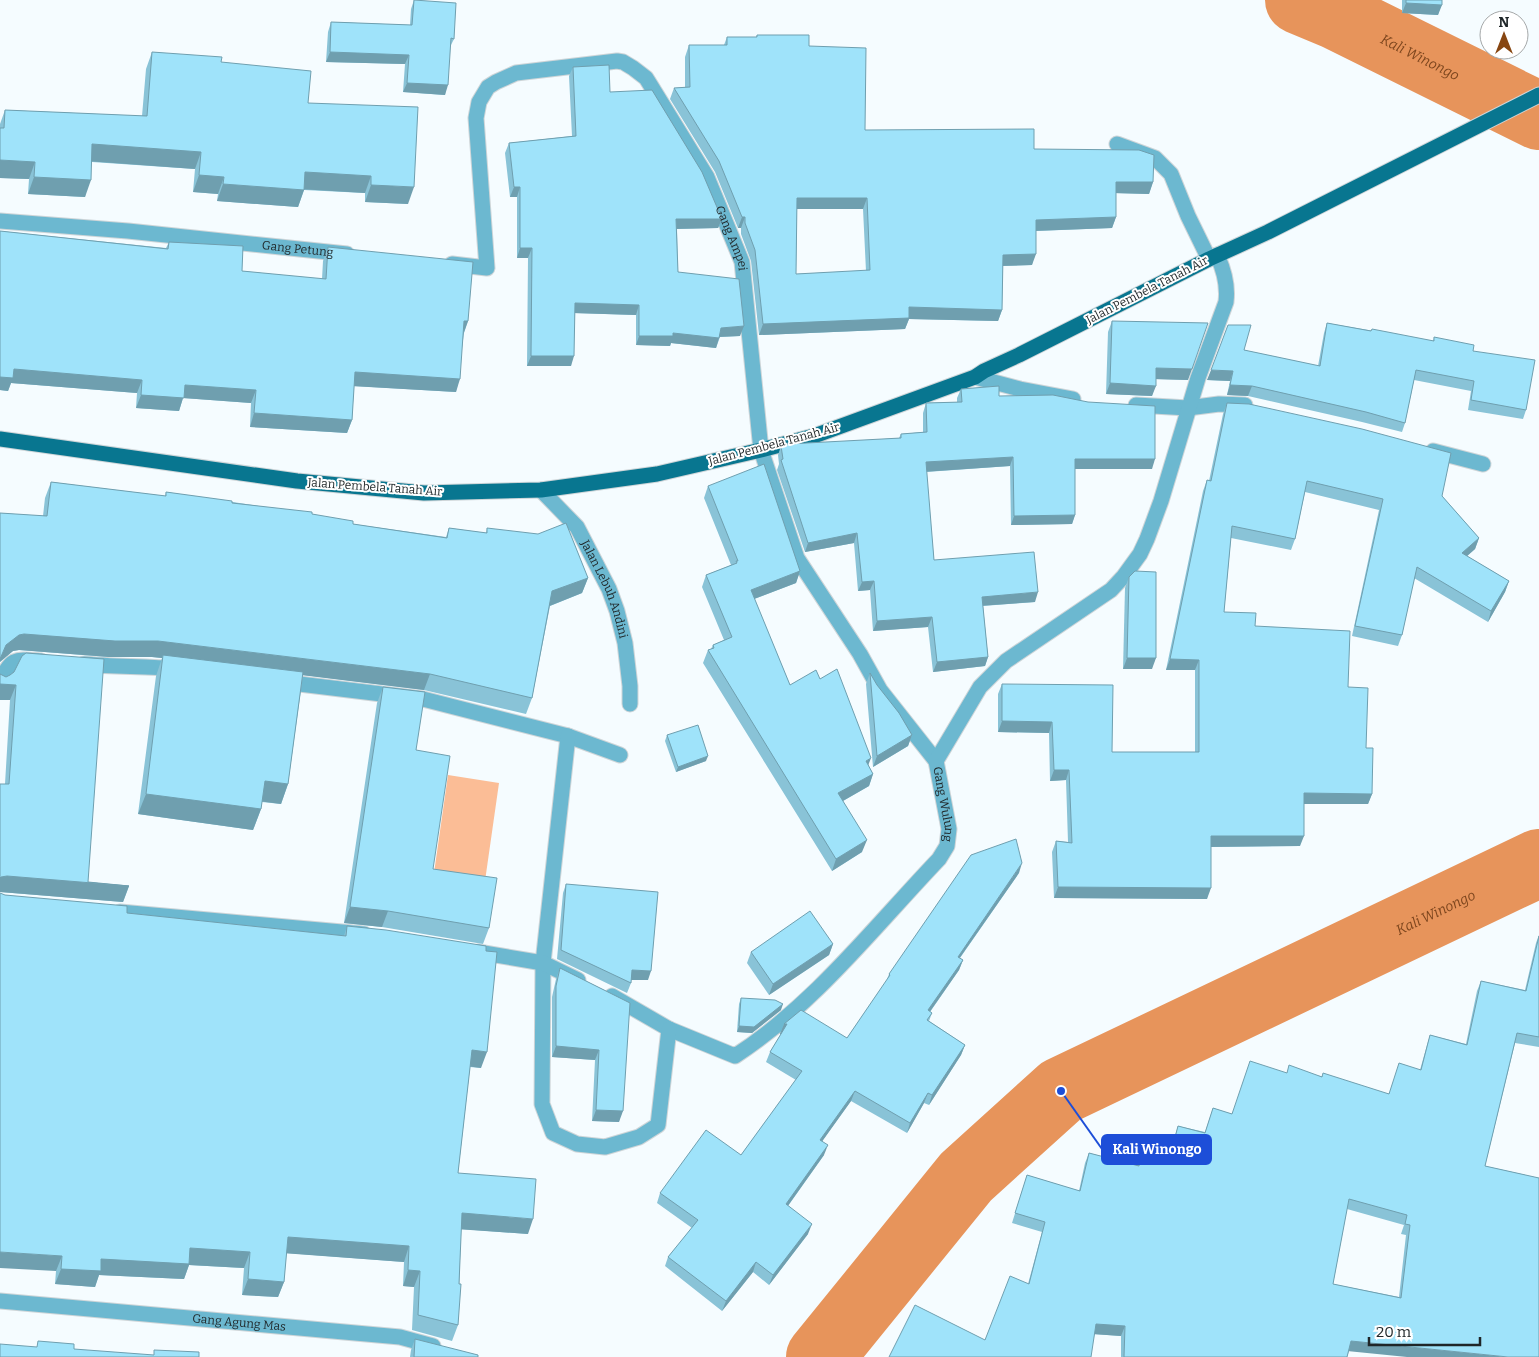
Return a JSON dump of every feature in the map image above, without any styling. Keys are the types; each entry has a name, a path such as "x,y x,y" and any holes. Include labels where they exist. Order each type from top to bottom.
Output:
{"main road":[{"name":"Jalan Pembela Tanah Air","path":"0,439 297,481 424,493 541,490 658,474 814,436 975,377 1539,95"}],"street":[{"name":"Gang Ampei","path":"438,263 487,268 476,118 479,102 488,87 516,73 618,62 623,62 634,68 646,78 707,177 742,262 762,450"},
{"path":"936,760 980,687 1006,661 1111,590 1140,554 1161,501 1188,408 1209,344 1226,302 1225,278 1188,216 1171,174 1155,158 1117,144"},
{"name":"Gang Petung","path":"0,221 128,230 361,255"},
{"path":"975,377 1020,389 1085,402"},
{"path":"1122,404 1188,408 1219,404 1255,407"},
{"path":"1421,448 1483,464"},
{"name":"Gang Wulung","path":"669,1029 735,1056 762,1039 812,994 853,952 939,859 947,846 949,829 936,760 880,690 860,654 797,558 762,450"},
{"name":"Jalan Lebuh Andini","path":"541,490 578,527 609,589 626,643 630,704"},
{"path":"0,683 9,665 18,659 54,662"},
{"path":"72,663 109,666 151,666 190,671"},
{"path":"268,680 423,699 568,736 620,755"},
{"path":"467,950 543,964 625,1002 669,1029 658,1124 639,1137 605,1147 577,1144 554,1133 542,1104 543,964 568,736"},
{"path":"108,911 381,936"},
{"name":"Gang Agung Mas","path":"0,1301 400,1337 447,1349"}],"shaded area":[{"path":"448,775 499,783 484,888 433,880"}],"building":[{"path":"414,0 456,3 454,39 451,38 448,85 407,83 409,55 330,52 331,22 412,25"},
{"path":"1406,0 1442,0 1442,5 1406,3"},
{"path":"757,35 809,35 809,46 866,48 865,130 1034,129 1034,149 1139,150 1154,155 1153,182 1116,182 1116,217 1036,220 1036,254 1003,255 1002,310 909,307 909,318 763,324 755,250 745,223 745,217 742,217 719,161 674,88 690,87 689,45 727,45 727,37 757,37","holes":["797,198 867,198 870,270 796,274"]},
{"path":"152,52 222,57 221,62 311,71 308,103 418,107 414,187 371,185 371,176 305,172 304,190 223,184 224,177 199,175 201,152 92,144 91,180 34,177 35,162 0,160 0,128 4,128 5,110 147,116"},
{"path":"609,65 610,92 652,90 702,172 722,219 676,219 678,272 739,279 744,326 721,328 719,338 673,333 673,336 639,336 639,305 575,303 574,356 531,356 532,248 520,248 520,187 514,187 509,143 576,136 573,67"},
{"path":"0,231 168,249 169,242 243,246 242,271 326,279 328,247 473,262 468,321 464,321 460,379 355,372 352,420 254,413 256,390 185,385 184,398 141,395 142,380 14,369 13,378 0,377"},
{"path":"1112,321 1208,323 1192,369 1156,368 1156,386 1110,383"},
{"path":"1327,323 1371,331 1372,329 1434,341 1434,337 1474,345 1473,351 1535,360 1526,410 1471,400 1474,381 1416,370 1405,423 1366,412 1252,386 1230,385 1233,371 1211,370 1228,325 1251,325 1244,350 1320,366"},
{"path":"999,386 999,396 1053,395 1088,402 1155,406 1155,459 1075,459 1075,515 1014,516 1013,457 926,462 934,560 1034,552 1038,592 982,597 988,657 937,662 932,617 877,621 874,581 862,582 857,533 808,543 781,460 783,459 781,446 788,444 901,438 901,434 927,432 926,403 962,402 961,389"},
{"path":"1227,403 1249,404 1362,429 1451,453 1442,496 1479,538 1462,553 1509,581 1491,611 1417,567 1402,635 1355,626 1383,499 1307,481 1295,539 1232,526 1224,612 1256,613 1255,626 1350,631 1348,687 1368,688 1366,748 1373,748 1372,794 1304,793 1304,836 1211,836 1211,888 1058,887 1056,841 1072,843 1069,770 1054,770 1052,722 1002,721 1002,684 1113,685 1112,752 1199,752 1199,660 1170,659 1207,480 1211,481"},
{"path":"764,464 800,571 751,590 790,685 816,670 820,679 837,669 871,758 866,761 873,774 838,793 867,840 836,859 708,650 714,648 713,645 732,637 706,575 738,561 708,486"},
{"path":"51,482 166,496 166,492 232,501 232,503 312,512 312,514 353,521 353,524 447,538 449,528 487,533 487,528 538,534 566,523 588,578 552,591 532,698 430,674 158,641 115,641 24,634 19,635 6,645 0,659 0,513 47,516"},
{"path":"1135,571 1156,572 1156,658 1127,658 1129,577"},
{"path":"26,653 104,659 88,882 129,886 7,876 0,878 0,784 9,784 16,685 0,684 0,674 6,677 14,672 22,656"},
{"path":"163,655 303,672 288,784 265,781 261,809 146,794"},
{"path":"870,673 899,713 912,735 877,756"},
{"path":"383,687 425,692 416,750 450,756 433,869 497,878 489,928 388,911 350,907"},
{"path":"698,725 708,756 678,767 667,735"},
{"path":"1016,839 1022,863 958,957 963,960 928,1010 932,1013 927,1020 965,1045 932,1095 928,1093 910,1123 855,1091 820,1140 828,1145 786,1204 812,1224 773,1275 756,1262 726,1301 668,1257 698,1220 660,1193 706,1130 741,1155 802,1071 770,1052 787,1024 784,1024 801,1010 847,1038 971,855"},
{"path":"566,884 658,892 651,971 632,970 631,983 561,950"},
{"path":"0,893 127,906 127,913 346,936 347,926 386,930 486,946 486,951 497,952 487,1052 472,1050 458,1173 536,1179 533,1219 462,1213 459,1284 461,1284 458,1325 418,1315 420,1271 408,1270 409,1246 288,1237 284,1282 248,1279 250,1252 190,1248 189,1264 101,1259 101,1271 61,1269 62,1256 0,1252"},
{"path":"810,911 833,944 773,984 751,952"},
{"path":"1539,936 1539,1037 1517,1033 1485,1166 1539,1178 1539,1357 1508,1357 1351,1341 1347,1357 1124,1357 1125,1326 1096,1324 1091,1357 889,1357 915,1305 985,1340 1010,1276 1029,1284 1045,1222 1015,1213 1027,1175 1080,1191 1089,1153 1139,1166 1143,1140 1173,1145 1178,1126 1205,1133 1213,1108 1232,1114 1250,1061 1287,1073 1289,1065 1322,1077 1323,1073 1389,1094 1399,1063 1421,1070 1430,1035 1467,1045 1481,981 1526,991","holes":["1349,1199 1407,1215 1405,1224 1410,1225 1401,1298 1333,1284"]},
{"path":"560,968 630,1003 623,1111 596,1110 599,1050 556,1046 556,986"},
{"path":"741,998 775,1000 783,1004 754,1027 739,1026"},
{"path":"415,1339 478,1355 478,1357 414,1357"},
{"path":"38,1341 74,1344 74,1349 154,1355 154,1350 199,1352 199,1357 0,1357 0,1344 37,1347"}],"waterway":[{"name":"Kali Winongo","path":"1299,0 1335,15 1539,116"},
{"name":"Kali Winongo","path":"820,1357 966,1177 1061,1091 1539,863"}],"place":[{"name":"Kali Winongo","path":"1061,1091"}]}
